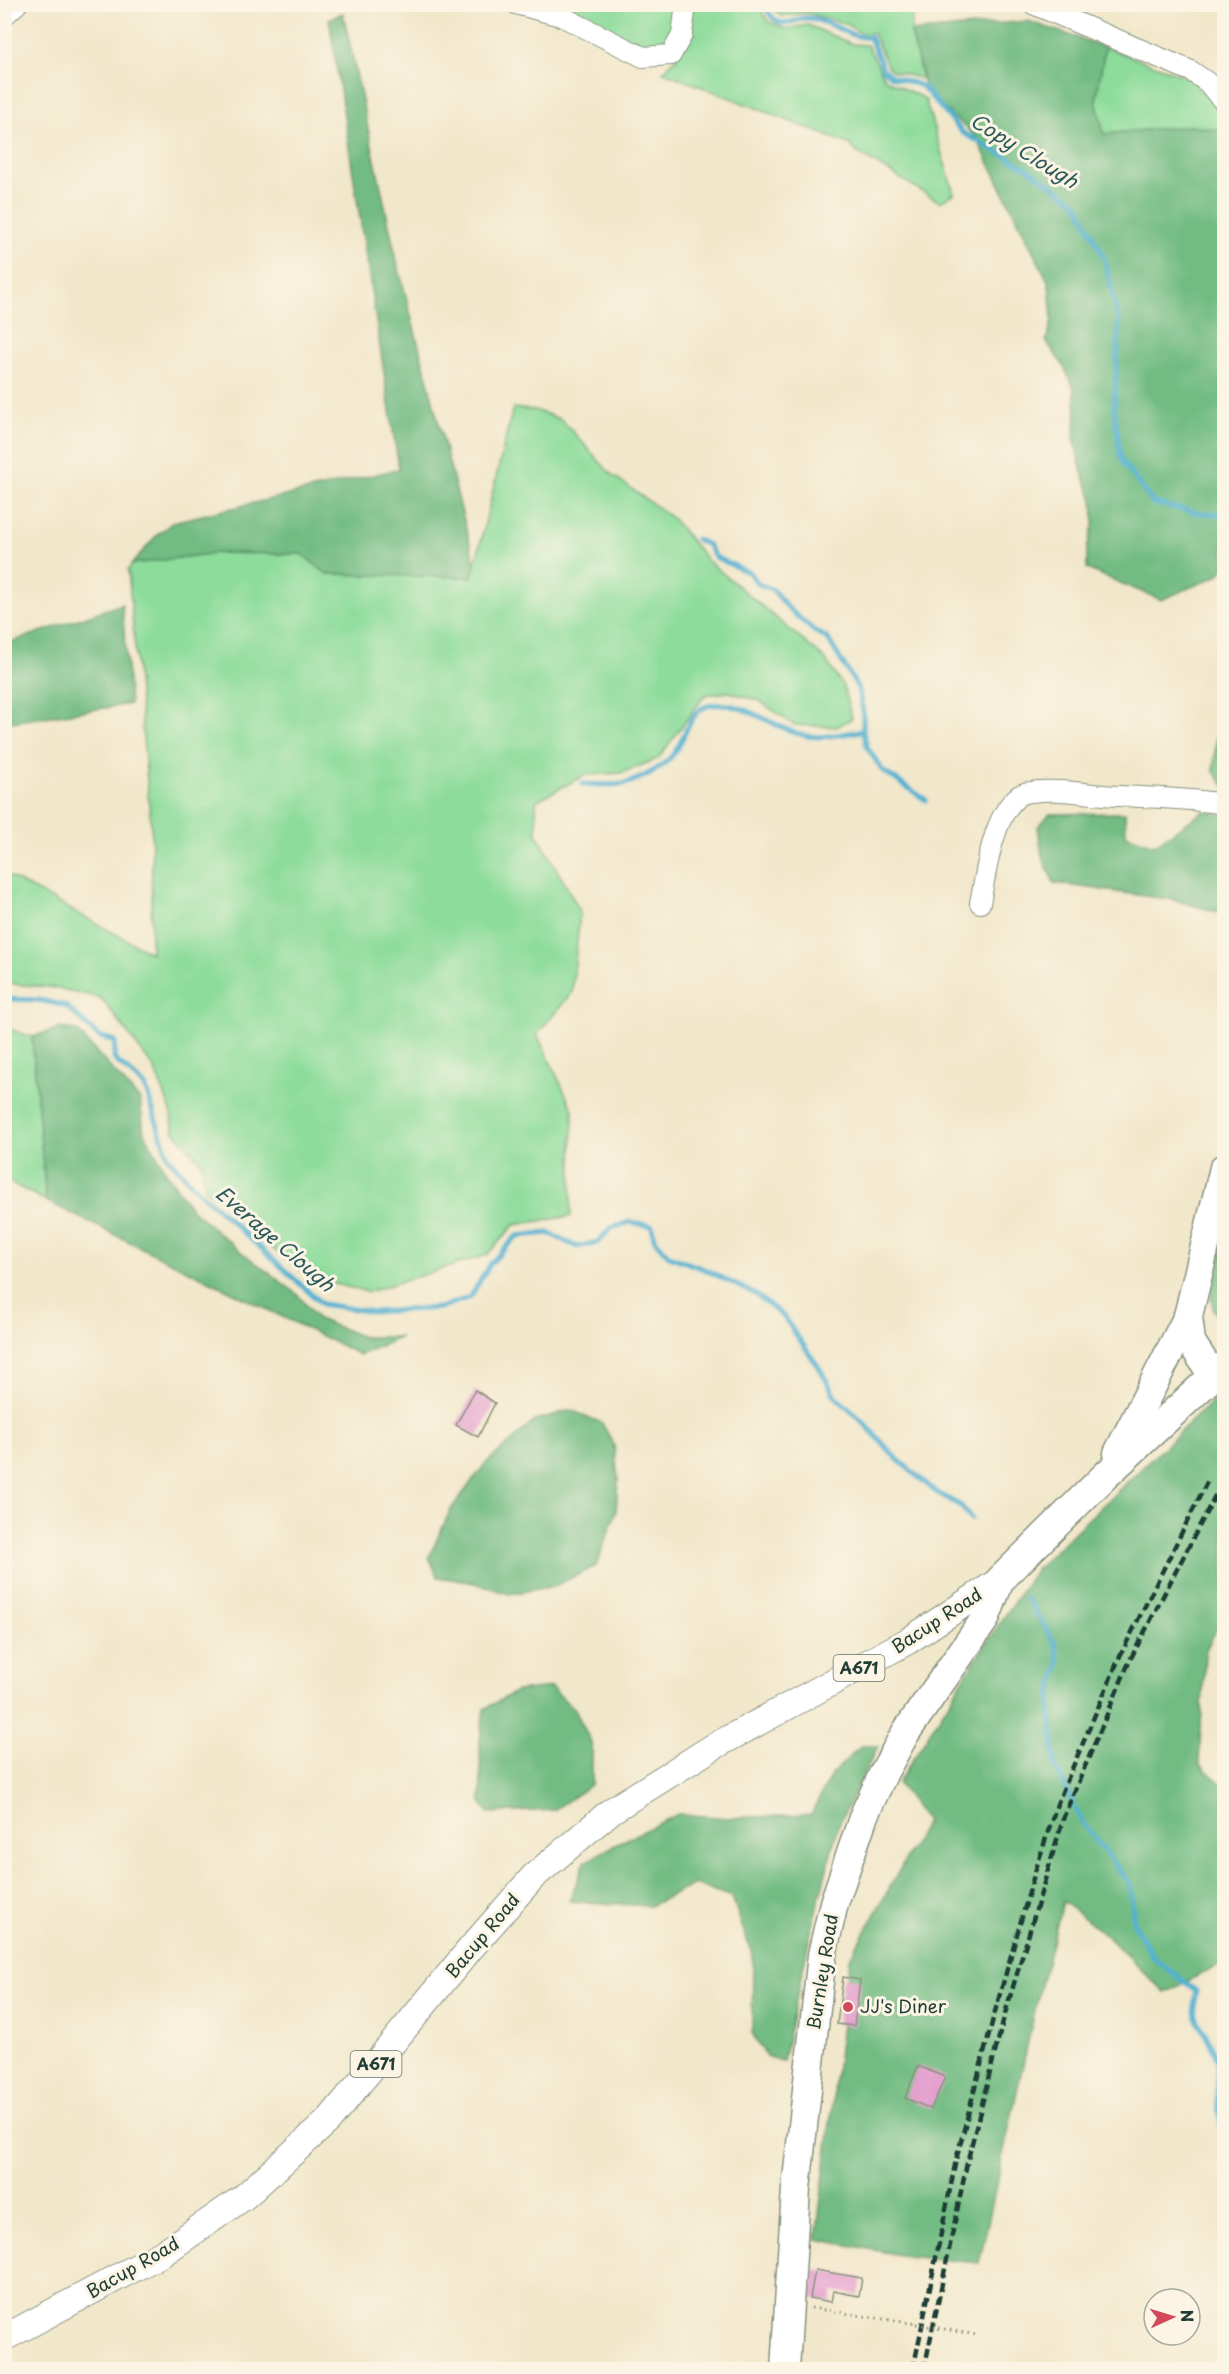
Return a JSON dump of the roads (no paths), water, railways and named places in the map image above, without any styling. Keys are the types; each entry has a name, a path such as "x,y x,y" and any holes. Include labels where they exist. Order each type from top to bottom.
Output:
{"highway":[{"path":"1105,1476 1145,1403 1166,1355 1188,1316 1224,1168"},
{"path":"1000,1580 1105,1476 1219,1371 1191,1342 1188,1316"},
{"name":"Burnley Road","path":"785,2370 795,2189 822,1955 834,1903 864,1815 884,1772 906,1732 985,1619 1000,1580"}],"main road":[{"name":"Bacup Road","path":"4,2338 163,2253 244,2197 329,2120 470,1949 533,1877 610,1811 713,1747 908,1641 1000,1580"}],"lane":[{"path":"4,15 17,4"},
{"path":"516,4 561,16 643,57 657,57 671,54 682,35 686,4"},
{"path":"1033,4 1191,71 1207,82 1224,102"},
{"path":"980,903 988,858 999,827 1013,801 1020,795 1030,792 1054,792 1178,797 1224,804"}],"waterway":[{"name":"Copy Clough","path":"764,4 770,15 779,22 787,23 803,18 815,19 856,36 870,37 883,69 891,76 922,86 963,133 1027,168 1077,203 1104,258 1119,322 1114,409 1121,460 1153,503 1198,513 1224,514"},
{"path":"696,539 708,545 715,557 750,573 758,584 772,589 789,609 813,630 828,639 858,688 867,747 883,771 926,800"},
{"path":"582,784 623,784 649,774 676,751 697,712 712,705 736,707 803,735 825,736 863,731"},
{"name":"Everage Clough","path":"4,999 39,1000 66,1006 98,1036 115,1041 114,1059 145,1086 168,1157 195,1188 322,1304 373,1312 439,1308 470,1297 491,1263 517,1236 549,1233 577,1247 598,1242 611,1228 630,1222 652,1226 654,1239 669,1256 704,1269 755,1294 783,1316 820,1369 835,1396 896,1458 936,1492 961,1506 971,1519"},
{"path":"1027,1599 1055,1643 1059,1663 1050,1699 1055,1767 1082,1822 1130,1884 1134,1924 1153,1957 1196,1991 1194,2001 1197,2017 1217,2059 1218,2099 1224,2137"}],"railway":[{"path":"913,2370 956,2160 994,2015 1057,1804 1120,1656 1208,1480"},
{"path":"924,2370 967,2163 1004,2017 1064,1816 1130,1660 1219,1488"}],"place":[{"name":"JJ's Diner","path":"848,2007"}]}
